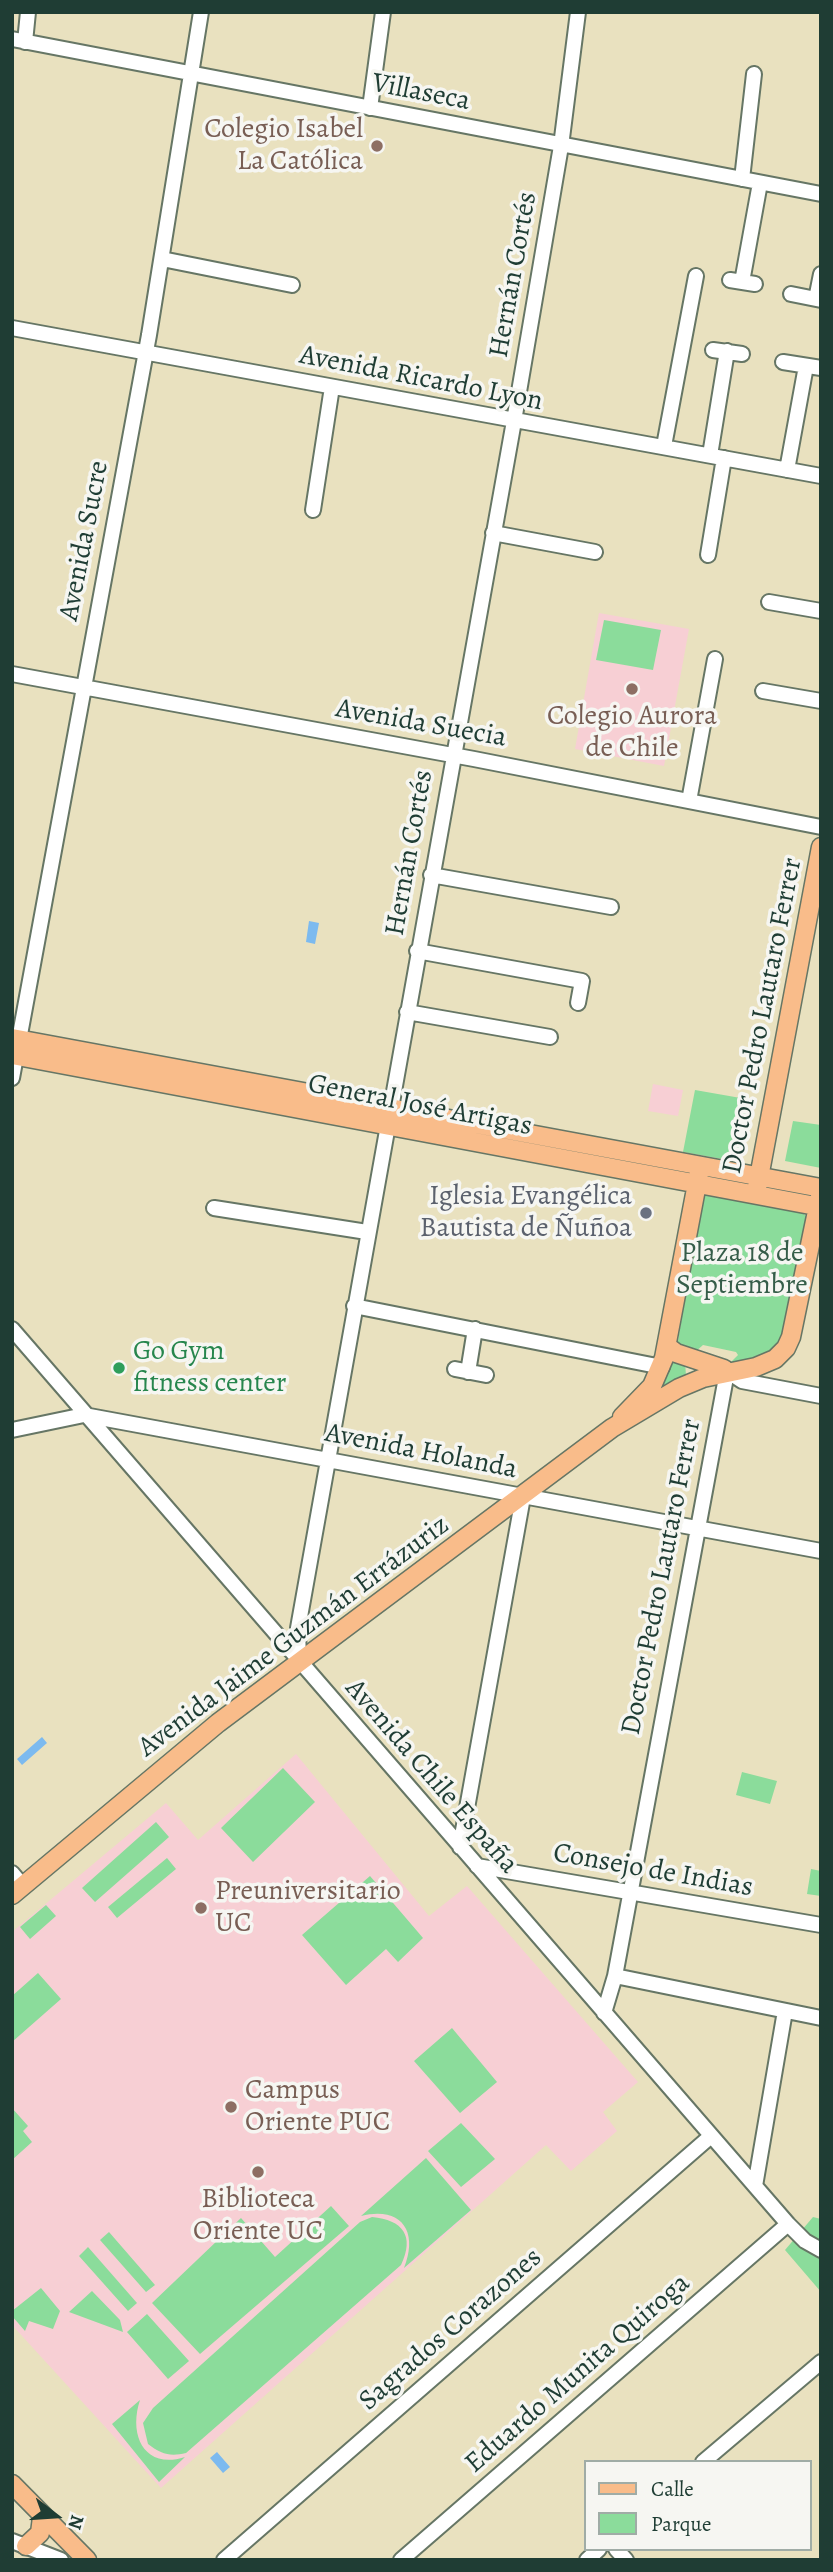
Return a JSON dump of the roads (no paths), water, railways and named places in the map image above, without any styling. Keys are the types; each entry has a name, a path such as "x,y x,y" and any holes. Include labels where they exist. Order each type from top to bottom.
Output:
{"main road":[{"name":"Doctor Pedro Lautaro Ferrer","path":"756,1195 821,847"},
{"name":"General José Artigas","path":"15,1047 390,1109 760,1177 820,1198"},
{"name":"General José Artigas","path":"15,1047 387,1128 756,1195 820,1198"},
{"name":"Doctor Pedro Lautaro Ferrer","path":"662,1367 701,1166"},
{"path":"668,1347 676,1353 726,1370 763,1364 786,1348 797,1311 820,1198"},
{"name":"Avenida Jaime Guzmán Errázuriz","path":"612,1428 648,1391 662,1367"},
{"name":"Avenida Jaime Guzmán Errázuriz","path":"16,1885 218,1723 612,1428 680,1388 726,1370"},
{"path":"12,2484 87,2560"},
{"path":"19,2544 40,2533 42,2517"}],"street":[{"path":"18,41 28,12"},
{"name":"Avenida Sucre","path":"12,1078 15,1047 162,259 201,12"},
{"path":"370,108 383,12"},
{"name":"Hernán Cortés","path":"299,1662 298,1628 417,951 514,421 561,146 578,12"},
{"name":"Villaseca","path":"18,41 821,194"},
{"path":"742,179 754,74"},
{"path":"742,282 760,183"},
{"path":"162,259 292,285"},
{"path":"791,294 819,299 821,274"},
{"path":"664,446 696,276"},
{"name":"Avenida Ricardo Lyon","path":"12,328 821,476"},
{"path":"708,555 717,457 720,351 742,354"},
{"path":"783,362 813,367 787,470"},
{"path":"313,510 332,387"},
{"path":"493,533 596,552"},
{"path":"769,602 821,611"},
{"path":"689,801 715,659"},
{"name":"Avenida Suecia","path":"12,674 453,755 821,827"},
{"path":"763,691 821,701"},
{"path":"431,875 611,906"},
{"path":"417,951 582,981 578,1003"},
{"path":"407,1012 550,1037"},
{"path":"214,1208 367,1232"},
{"path":"354,1306 662,1367"},
{"name":"Avenida Chile España","path":"12,1329 788,2224 805,2241 821,2250"},
{"path":"475,1329 462,1370 486,1375"},
{"path":"726,1370 742,1381 821,1396"},
{"name":"Doctor Pedro Lautaro Ferrer","path":"604,2013 615,1976 631,1892 726,1370"},
{"name":"Avenida Holanda","path":"12,1430 84,1415 330,1458 523,1497 821,1551"},
{"path":"460,1847 523,1497"},
{"name":"Consejo de Indias","path":"477,1866 821,1925"},
{"path":"615,1976 821,2018"},
{"path":"755,2186 785,2011"},
{"name":"Sagrados Corazones","path":"224,2560 711,2136"},
{"name":"Eduardo Munita Quiroga","path":"401,2560 788,2224"},
{"path":"705,2460 821,2361"},
{"path":"19,2544 61,2560"}],"water":[{"path":"309,921 319,923 315,944 306,942"},
{"path":"42,1737 47,1743 22,1765 17,1759"},
{"path":"217,2452 230,2467 223,2473 210,2458"}],"place":[{"name":"Colegio Isabel La Católica","path":"377,146"},
{"name":"Colegio Aurora de Chile","path":"632,689"},
{"name":"Iglesia Evangélica Bautista de Ñuñoa","path":"646,1213"},
{"name":"Go Gym fitness center","path":"119,1368"},
{"name":"Preuniversitario UC","path":"201,1908"},
{"name":"Campus Oriente PUC","path":"231,2107"},
{"name":"Biblioteca Oriente UC","path":"258,2172"}],"park label":[{"name":"Plaza 18 de Septiembre","path":"742,1270"}]}
